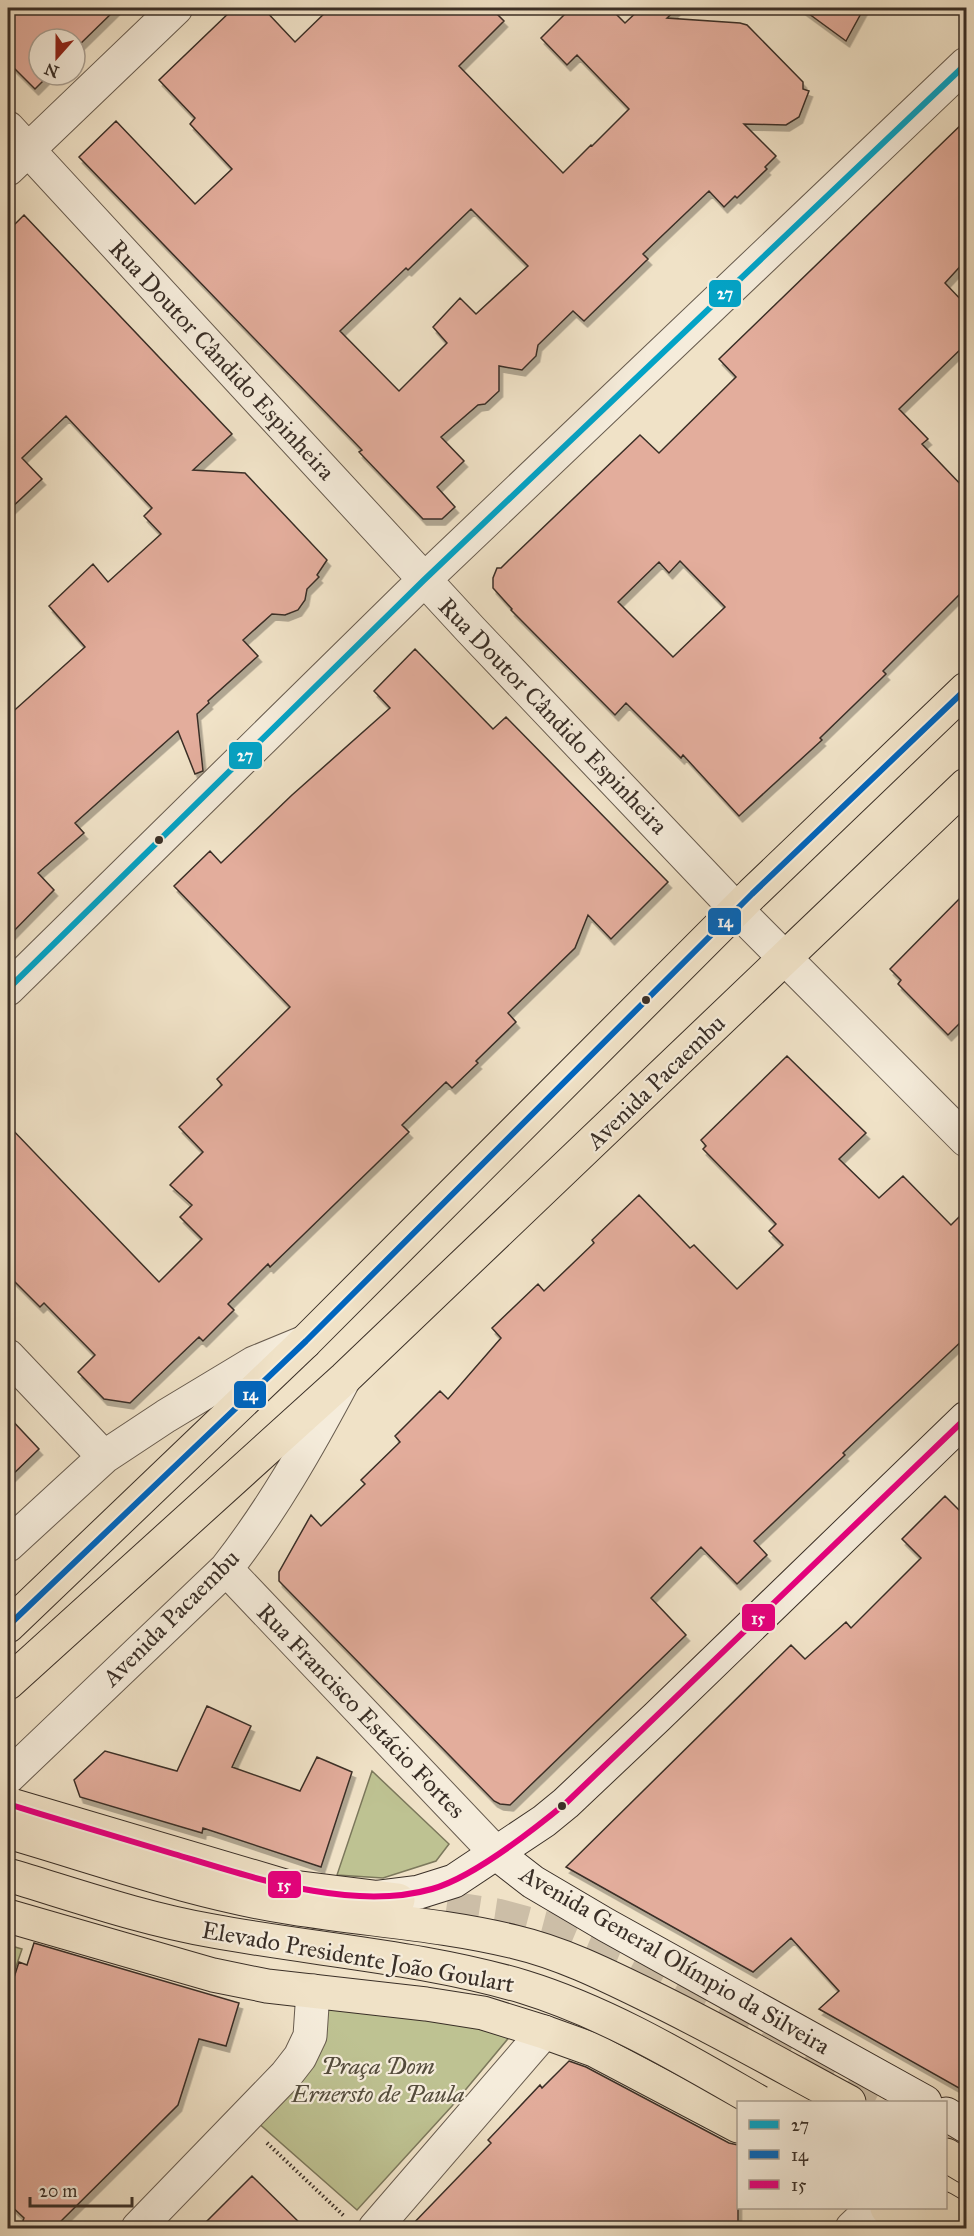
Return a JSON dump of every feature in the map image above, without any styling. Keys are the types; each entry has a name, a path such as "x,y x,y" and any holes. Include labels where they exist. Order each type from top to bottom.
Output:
{"main road":[{"path":"8,1626 306,1341 737,910 966,689"},
{"name":"Avenida Pacaembu","path":"8,1683 345,1378 966,785"},
{"name":"Avenida General Olímpio da Silveira","path":"8,1804 285,1886 388,1899"},
{"name":"Elevado Presidente João Goulart","path":"8,1832 233,1897 292,1908 438,1928 526,1945 578,1962 636,1989 724,2033 845,2101"},
{"name":"Elevado Presidente João Goulart","path":"8,1875 145,1916 211,1931 420,1964 524,1988 583,2009 641,2036 755,2101"},
{"path":"8,1916 213,1975 267,1986 426,2004 483,2013 594,2050 737,2125"},
{"path":"325,1993 448,1982"},
{"path":"947,2156 966,2167"},
{"path":"889,2209 926,2229"},
{"path":"944,2209 966,2222"}],"street":[{"path":"14,149 176,8"},
{"path":"8,988 424,580 966,64"},
{"name":"Rua Doutor Cândido Espinheira","path":"14,149 737,910 966,1140"},
{"path":"8,1545 104,1457 165,1416 254,1363 306,1341"},
{"path":"8,1356 104,1457"},
{"name":"Avenida Pacaembu","path":"8,1777 226,1569 298,1465 345,1378"},
{"path":"497,1854 566,1803 966,1418"},
{"name":"Rua Francisco Estácio Fortes","path":"226,1569 497,1854"},
{"name":"Avenida General Olímpio da Silveira","path":"388,1899 454,1881 497,1854 533,1882 921,2101"},
{"path":"138,2229 286,2075 300,2057 310,2037 325,1993"},
{"path":"362,2225 544,2032"},
{"path":"947,2115 966,2126"},
{"path":"852,2229 872,2209"}],"path":[{"path":"242,2120 362,2225"}],"green space":[{"path":"372,1771 449,1844 436,1861 383,1878 337,1875"},
{"path":"8,1945 22,1949 8,1990"},
{"name":"Praça Dom Ernersto de Paula","path":"319,1999 516,2029 452,2106 357,2210 256,2121"}],"building":[{"path":"8,8 117,8 87,37 87,27 27,27 27,81 8,62"},
{"path":"234,8 263,8 295,42 330,8 491,8 504,21 459,66 563,173 629,109 577,55 567,65 541,38 571,8 610,8 625,23 641,8 678,8 667,18 747,25 803,82 803,89 809,91 799,117 786,125 744,124 776,156 765,167 767,169 737,198 735,196 724,207 709,191 643,254 648,259 584,321 573,311 538,345 536,356 522,370 499,366 499,391 485,404 478,405 441,437 464,461 437,487 455,507 442,519 423,519 359,452 362,450 79,157 116,121 195,204 232,169 190,124 195,118 159,80","holes":["471,209 528,266 476,314 460,298 433,327 447,343 399,391 340,331"]},
{"path":"801,8 864,8 846,41"},
{"path":"966,120 966,260 945,283 966,305 966,344 899,409 928,439 922,444 966,490 966,588 883,671 886,674 820,738 822,740 739,816 683,755 681,758 626,703 615,715 511,610 493,588 493,578 497,568 501,568 640,435 659,453 736,377 719,359","holes":["680,561 725,607 673,657 618,602 659,562 669,573"]},
{"path":"24,215 232,434 193,470 245,473 327,560 317,575 319,577 307,589 305,600 298,610 285,615 272,614 243,640 258,656 208,701 209,703 197,714 203,771 195,774 178,731 75,823 84,833 38,873 54,890 8,937 8,716 85,647 49,606 93,564 108,582 161,534 144,516 152,508 66,416 22,458 42,479 8,511 8,231"},
{"path":"415,649 493,729 506,717 668,882 611,939 588,915 575,948 508,1013 516,1022 452,1088 446,1082 402,1125 409,1132 270,1267 268,1264 228,1304 234,1310 203,1341 199,1337 130,1403 104,1399 78,1372 95,1355 44,1303 40,1307 8,1275 8,1125 159,1282 202,1239 180,1217 192,1205 170,1185 203,1152 179,1127 222,1085 217,1079 290,1007 174,886 210,851 221,863 292,795 390,708 374,691"},
{"path":"966,892 966,1017 948,1035 898,984 901,980 890,969"},
{"path":"787,1056 866,1133 839,1159 879,1198 903,1176 951,1225 966,1210 966,1337 754,1541 767,1555 737,1584 701,1547 651,1598 686,1635 510,1805 500,1804 494,1801 279,1581 279,1572 311,1515 321,1526 365,1484 361,1480 400,1442 395,1436 440,1391 448,1399 501,1338 492,1328 538,1284 544,1291 639,1195 690,1248 694,1245 737,1289 783,1245 769,1231 776,1224 703,1149 706,1146 701,1140"},
{"path":"8,1416 39,1449 8,1479"},
{"path":"945,1496 966,1517 966,2092 819,2009 839,1991 791,1938 753,1972 566,1867 791,1645 805,1659 846,1622 851,1628 921,1558 902,1539"},
{"path":"207,1706 251,1726 232,1767 300,1791 317,1757 352,1772 321,1867 203,1828 202,1833 80,1797 74,1780 105,1751 177,1771"},
{"path":"34,1943 239,2003 226,2046 199,2039 178,2105 53,2229 20,2229 24,2218 8,2203 8,1996 19,1962 27,1965"},
{"path":"569,2061 586,2067 729,2143 737,2145 738,2229 408,2229 491,2143 488,2140 540,2085 542,2088"},
{"path":"252,2176 306,2229 199,2229"}],"tunnel":[{"path":"398,1900 497,1915 554,1930 629,1962 888,2101"},
{"path":"947,2135 966,2146"}],"transit line":[{"name":"27","path":"8,989 424,580 966,64"},
{"name":"14","path":"8,1626 306,1341 752,894 966,689"},
{"name":"15","path":"8,1804 236,1872 302,1889 336,1894 401,1895 432,1889 448,1883 502,1852 566,1803 966,1418"}]}
